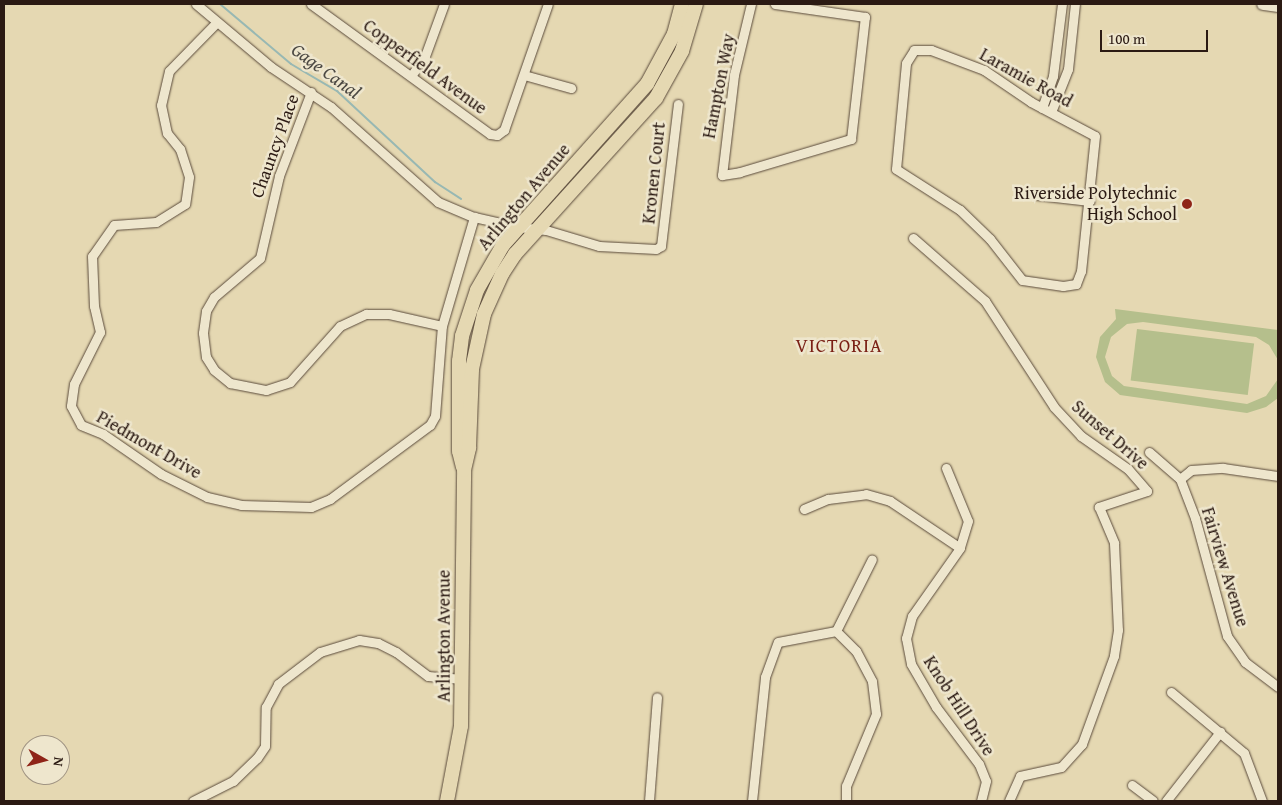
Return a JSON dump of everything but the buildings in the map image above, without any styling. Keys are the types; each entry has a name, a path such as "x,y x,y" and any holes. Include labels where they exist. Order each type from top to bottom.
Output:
{"main road":[{"name":"Arlington Avenue","path":"464,470 458,451 457,382 462,336 477,290 503,245 647,84 674,34 682,4"},
{"name":"Arlington Avenue","path":"447,801 459,748 462,680 464,470 469,448 472,369 484,314 502,274 537,228 656,98 682,51 696,4"},
{"path":"1263,4 1278,6"}],"street":[{"path":"196,4 216,23 271,67 312,92 421,191 438,202 474,217 518,227 537,228"},
{"name":"Copperfield Avenue","path":"311,4 490,134 497,135 504,130 524,75"},
{"path":"411,76 425,56 444,4"},
{"path":"548,4 524,75 571,88"},
{"name":"Hampton Way","path":"751,4 734,75 722,175 740,172 851,139 866,20 861,15 811,6"},
{"path":"775,4 811,6"},
{"path":"1042,108 1053,76 1062,4"},
{"path":"1051,112 1068,69 1075,4"},
{"name":"Piedmont Drive","path":"216,23 169,71 161,105 167,133 180,149 189,177 185,204 156,222 114,225 92,256 94,306 100,332 74,384 71,406 81,425 103,434 161,474 207,497 241,505 311,508 330,499 430,425 436,408 436,373 442,326 474,217"},
{"name":"Laramie Road","path":"914,50 931,50 984,70 1042,108 1095,136 1090,201 1081,271 1076,284 1063,286 1022,280 990,239 960,210 896,168 906,63 914,50"},
{"name":"Chauncy Place","path":"312,92 279,176 260,258 214,297 206,311 202,333 206,357 214,370 230,383 266,390 290,382 340,326 366,314 389,314 442,326"},
{"name":"Kronen Court","path":"537,228 603,246 656,248 661,246 678,104"},
{"path":"1037,195 1090,201"},
{"name":"Sunset Drive","path":"913,238 985,301 1054,407 1081,436 1128,469 1147,491 1099,506 1114,543 1118,630 1114,656 1082,744 1060,767 1020,776 1010,801"},
{"name":"Fairview Avenue","path":"1148,452 1180,479 1195,518 1227,636 1245,662 1278,687"},
{"name":"Knob Hill Drive","path":"946,468 968,521 960,548 912,616 906,638 911,664 936,707 979,764 986,782 981,801"},
{"path":"1180,479 1191,470 1224,468 1278,476"},
{"path":"804,509 828,499 866,494 890,501 960,548"},
{"path":"836,631 872,559"},
{"path":"752,801 765,677 778,642 836,631"},
{"path":"836,631 856,651 872,681 876,714 846,786 846,801"},
{"path":"194,801 233,781 265,746 266,707 278,684 320,652 359,640 378,643 396,652 428,676 462,680"},
{"path":"1171,692 1244,753 1262,801"},
{"path":"649,801 657,696"},
{"path":"1166,801 1220,732"},
{"path":"1132,785 1153,801"}],"green space":[{"path":"1115,309 1278,330 1278,360 1269,345 1256,337 1143,322 1127,324 1111,337 1105,357 1112,376 1124,386 1247,404 1266,396 1278,379 1278,398 1266,407 1247,413 1120,395 1105,382 1096,357 1100,337 1116,319"},
{"path":"1137,329 1254,343 1248,395 1131,381"}],"waterway":[{"name":"Gage Canal","path":"220,4 291,64 337,91 435,182 461,199"}],"place":[{"name":"Riverside Polytechnic High School","path":"1187,204"}],"district":[{"name":"VICTORIA","path":"839,346"}]}
